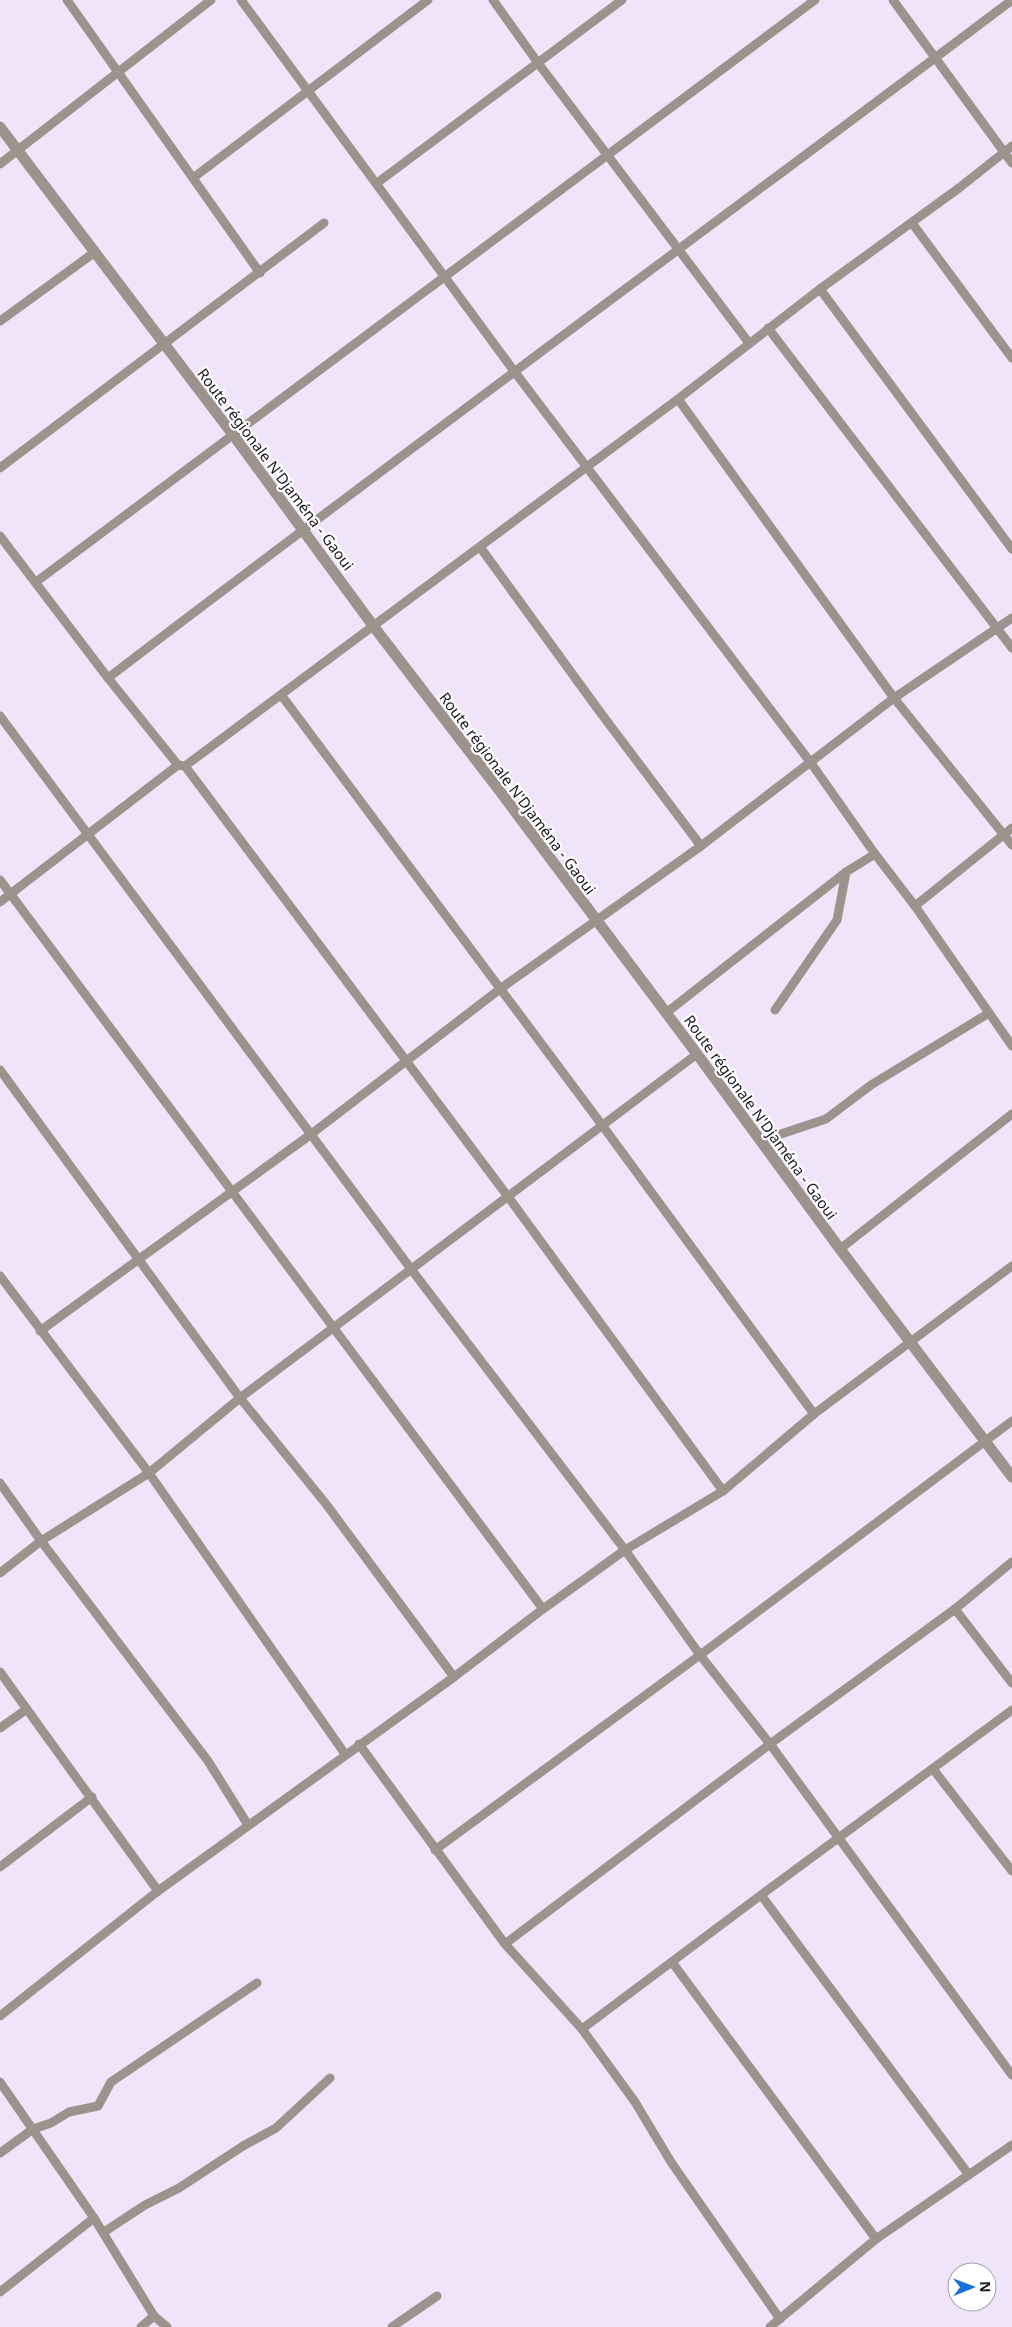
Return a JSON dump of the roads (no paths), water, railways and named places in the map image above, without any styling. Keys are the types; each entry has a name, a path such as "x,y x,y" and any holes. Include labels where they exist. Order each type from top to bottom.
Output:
{"street":[{"path":"67,0 260,273"},
{"path":"0,164 211,0"},
{"path":"241,0 446,275 514,371 811,763 875,854 915,906 1012,1046"},
{"path":"193,178 428,0"},
{"path":"493,0 607,156 749,343"},
{"path":"377,183 622,0"},
{"path":"36,582 234,436 446,275 815,0"},
{"path":"893,0 1012,162"},
{"path":"108,678 302,528 680,250 1012,0"},
{"name":"Route régionale N'Djaména - Gaoui","path":"0,127 234,436 374,626 697,1054 840,1249 1012,1477"},
{"path":"0,902 182,765 282,696 586,466 678,399 820,289 960,188 1012,146"},
{"path":"0,468 324,223"},
{"path":"912,223 1012,358"},
{"path":"0,321 94,252"},
{"path":"820,289 1012,549"},
{"path":"768,328 1012,648"},
{"path":"678,399 894,698 1012,845"},
{"path":"0,536 108,678 182,765 406,1060 723,1491"},
{"path":"480,547 600,712 701,846"},
{"path":"40,1331 310,1135 500,989 701,846 894,698 1012,618"},
{"path":"282,696 602,1125 814,1414"},
{"path":"0,716 310,1135 626,1550 700,1655 770,1744 1012,2075"},
{"path":"915,906 1012,828"},
{"path":"666,1013 846,872 875,854"},
{"path":"775,1010 837,920 846,872"},
{"path":"0,880 336,1328 543,1609"},
{"path":"760,1141 826,1118 871,1085 989,1013"},
{"path":"0,1572 41,1541 148,1473 240,1398 509,1198 697,1054"},
{"path":"0,1070 240,1398 326,1504 454,1676"},
{"path":"840,1249 1012,1114"},
{"path":"0,2016 158,1891 543,1609 626,1550 723,1491 814,1414 1012,1266"},
{"path":"0,1276 148,1473 345,1754"},
{"path":"435,1850 700,1655 1012,1421"},
{"path":"0,1483 41,1541 208,1761 248,1825"},
{"path":"505,1944 770,1744 955,1609 1012,1562"},
{"path":"955,1609 1012,1683"},
{"path":"0,1672 158,1891"},
{"path":"0,1728 27,1708"},
{"path":"582,2029 760,1895 1012,1710"},
{"path":"359,1744 505,1944 582,2029 635,2102 671,2162 780,2319"},
{"path":"933,1769 1012,1871"},
{"path":"0,1867 92,1797"},
{"path":"760,1895 969,2175"},
{"path":"672,1962 876,2240"},
{"path":"0,2153 33,2129 52,2123 69,2112 98,2106 111,2082 257,1983"},
{"path":"104,2232 145,2205 180,2188 243,2146 276,2128 291,2112 330,2078"},
{"path":"0,2082 104,2232 154,2316 167,2327"},
{"path":"770,2327 876,2240 1012,2145"},
{"path":"0,2292 94,2218"},
{"path":"392,2327 437,2296"},
{"path":"141,2327 154,2316"}]}
